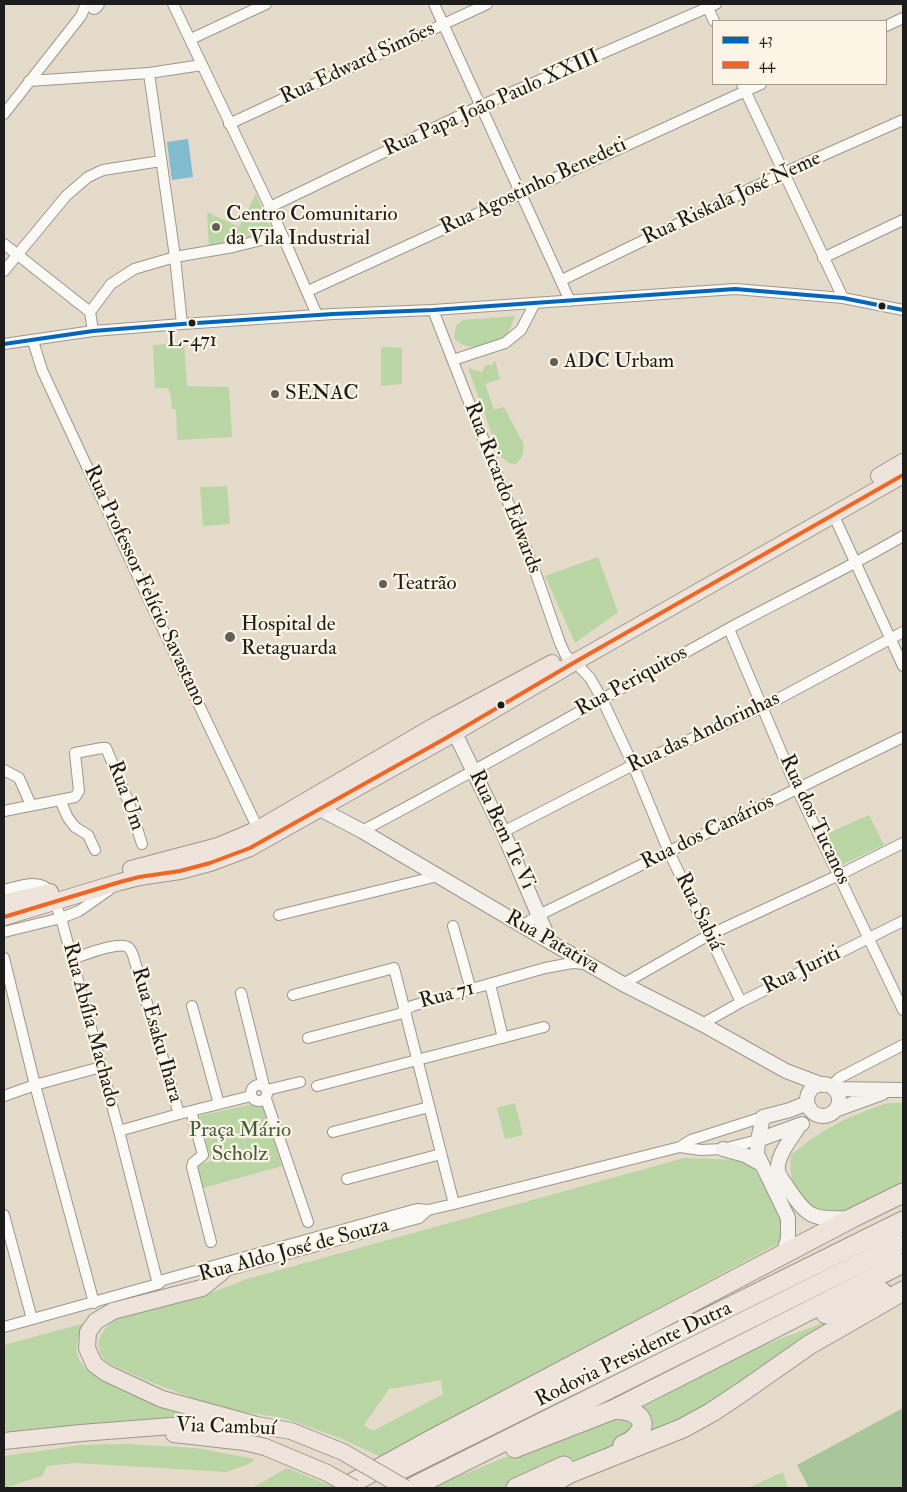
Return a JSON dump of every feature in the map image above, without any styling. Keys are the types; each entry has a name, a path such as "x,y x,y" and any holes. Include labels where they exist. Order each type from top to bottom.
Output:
{"highway":[{"path":"343,1488 447,1431 903,1193"},
{"name":"Rodovia Presidente Dutra","path":"364,1488 903,1222"},
{"name":"Rodovia Presidente Dutra","path":"411,1488 903,1242"},
{"path":"417,1488 615,1409 903,1263"},
{"path":"724,1353 903,1284"},
{"path":"549,1488 568,1474 683,1428 712,1412 816,1340 903,1291"},
{"path":"516,1488 575,1461 627,1444 642,1430 642,1423 638,1416 631,1411 615,1409"}],"main road":[{"path":"570,659 903,462"},
{"path":"4,903 52,897 139,877 180,871 210,863 250,848 261,835 451,725 903,475"},
{"path":"4,917 122,871 261,835 320,809 451,725"},
{"name":"Rua Bem Te Vi","path":"451,725 556,946"},
{"name":"Rua Patativa","path":"320,809 362,831 623,984 702,1024 786,1071 829,1087"},
{"name":"Rua Patativa","path":"786,1071 805,1089 807,1100"},
{"path":"830,1113 815,1114 809,1107 808,1093 815,1087 898,1090"},
{"path":"829,1087 838,1097 838,1102 830,1113"},
{"path":"758,1140 898,1090"},
{"path":"783,1256 788,1238 788,1218 757,1154 758,1140 763,1118 790,1110 807,1100"},
{"path":"799,1126 780,1158 778,1171 800,1207 810,1215 826,1220 852,1218"},
{"path":"723,1149 745,1155 761,1164"},
{"path":"222,1272 202,1288 113,1311 96,1321 88,1332 87,1348 94,1364 106,1373 154,1395 256,1425"},
{"name":"Via Cambuí","path":"4,1441 184,1425 256,1425 291,1431 343,1452 405,1488"},
{"name":"Via Cambuí","path":"124,1430 244,1442 265,1447 327,1473 354,1488"}],"street":[{"path":"173,4 270,207 317,315"},
{"path":"191,39 266,4"},
{"path":"434,4 570,301"},
{"name":"Rua Edward Simões","path":"229,124 487,4"},
{"path":"4,114 81,16 93,5"},
{"path":"710,5 714,20"},
{"name":"Rua Papa João Paulo XXIII","path":"270,207 480,106 710,5"},
{"path":"887,26 903,18"},
{"path":"29,81 149,73 202,65"},
{"path":"149,73 175,257 182,324"},
{"path":"744,87 843,298"},
{"name":"Rua Agostinho Benedeti","path":"308,291 744,87"},
{"name":"Rua Riskala José Neme","path":"562,280 783,173 903,120"},
{"path":"4,271 66,196 88,177 103,170 161,161"},
{"path":"823,258 903,220"},
{"path":"90,312 111,284 134,269 175,257 233,247 282,235"},
{"path":"4,244 90,312 93,331"},
{"path":"4,344 93,331 182,324 432,310 735,289 843,298 903,310"},
{"path":"453,360 505,343 520,330 536,303"},
{"name":"Rua Ricardo Edwards","path":"432,310 570,659"},
{"name":"Rua Professor Felício Savastano","path":"33,340 42,370 261,835"},
{"path":"833,514 903,666"},
{"name":"Rua Periquitos","path":"362,831 474,772 729,629 856,564 903,536"},
{"name":"Rua dos Tucanos","path":"729,629 797,789 870,937 903,1010"},
{"name":"Rua das Andorinhas","path":"503,832 633,765 763,707 903,632"},
{"name":"Rua Sabiá","path":"570,659 590,678 602,699 633,765 669,852 741,1002"},
{"name":"Rua dos Canários","path":"522,926 540,915 903,737"},
{"name":"Rua Um","path":"4,811 75,797 80,792 75,753 106,748 129,803 142,844"},
{"path":"4,770 19,778 30,805"},
{"path":"60,800 68,818 75,827 88,835 94,850"},
{"path":"623,984 709,935 903,843"},
{"path":"279,915 438,876"},
{"path":"4,932 61,918 79,911 120,882"},
{"path":"4,890 36,883 45,887 52,897"},
{"name":"Rua Abília Machado","path":"52,897 61,918 158,1284"},
{"name":"Rua Juriti","path":"702,1024 741,1002 903,921"},
{"path":"453,926 471,990"},
{"name":"Rua Esaku Ihara","path":"72,959 100,950 124,946 129,948 133,955 179,1114"},
{"path":"545,968 560,961 556,946"},
{"path":"4,958 35,1085 94,1303"},
{"name":"Rua 71","path":"308,1038 399,1014 412,1006 545,968 572,963 589,964"},
{"path":"293,995 394,968 454,1204"},
{"path":"490,984 504,1038"},
{"path":"241,993 266,1092 308,1222"},
{"path":"192,1006 219,1104"},
{"path":"318,1086 544,1027"},
{"path":"829,1087 839,1078 903,1045"},
{"path":"4,1096 35,1085 101,1067"},
{"path":"266,1092 255,1086 251,1090 251,1096 258,1102 266,1092 300,1082"},
{"name":"Rua Abília Machado","path":"119,1131 251,1096"},
{"path":"333,1132 429,1107"},
{"path":"191,1111 203,1155 193,1163 192,1167 211,1242"},
{"name":"Rua Aldo José de Souza","path":"4,1327 94,1303 158,1284 163,1280 252,1254 417,1209 428,1210 454,1204 680,1147 691,1140 763,1118"},
{"name":"Rua Aldo José de Souza","path":"680,1147 701,1150 723,1149 758,1140"},
{"path":"347,1179 441,1154"},
{"name":"Rua Aldo José de Souza","path":"158,1284 164,1285 222,1272 419,1218 428,1210"},
{"path":"4,1214 32,1319"}],"green space":[{"path":"256,194 271,228 262,233 209,248 207,212 239,227"},
{"path":"515,316 507,336 485,344 472,347 466,346 454,338 456,326 463,320"},
{"path":"184,343 187,386 229,387 232,437 177,440 176,410 172,409 168,388 155,388 153,345"},
{"path":"381,347 402,348 402,384 381,386"},
{"path":"495,360 500,379 485,384 494,410 504,407 524,445 522,457 516,464 509,463 500,456 468,368 482,372 486,365 492,365"},
{"path":"227,486 230,524 203,526 200,487"},
{"path":"598,557 618,612 575,643 545,576"},
{"path":"869,815 884,845 837,867 824,835"},
{"name":"Praça Mário Scholz","path":"262,1102 282,1166 203,1188 197,1165 211,1161 199,1116"},
{"path":"515,1103 523,1135 505,1139 497,1108"},
{"path":"888,1103 903,1103 903,1182 843,1212 813,1213 795,1186 791,1173 791,1155 825,1130"},
{"path":"684,1158 742,1160 753,1167 782,1215 784,1235 779,1243 381,1457 340,1438 283,1418 219,1408 143,1379 108,1363 100,1352 98,1346 101,1335 114,1320 216,1291 247,1279","holes":["441,1380 443,1394 373,1431 364,1425 389,1389"]},
{"path":"855,1311 737,1394 653,1431 652,1417 639,1405 737,1355"},
{"path":"85,1323 78,1337 77,1354 81,1363 89,1371 136,1395 201,1418 4,1439 4,1345"},
{"path":"903,1408 903,1488 809,1488 797,1465"},
{"path":"615,1409 642,1431 604,1452 572,1460 509,1488 434,1488 437,1485 538,1444"},
{"path":"125,1444 196,1448 255,1459 249,1464 226,1472 76,1463 47,1466 42,1476 4,1488 4,1456 81,1445"},
{"path":"287,1468 334,1487 252,1488"},
{"path":"783,1472 788,1488 748,1488"}],"water":[{"path":"188,139 193,177 172,180 167,142"}],"transit line":[{"name":"43","path":"4,344 93,331 182,324 333,314 433,310 735,289 843,298 903,310"},
{"name":"44","path":"4,917 139,877 180,871 210,863 250,848 446,738 575,662 903,475"}],"place":[{"name":"Centro Comunitario da Vila Industrial","path":"216,227"},
{"name":"L-471","path":"192,323"},
{"name":"ADC Urbam","path":"554,362"},
{"name":"SENAC","path":"275,394"},
{"name":"Teatrão","path":"383,584"},
{"name":"Hospital de Retaguarda","path":"230,637"}]}
